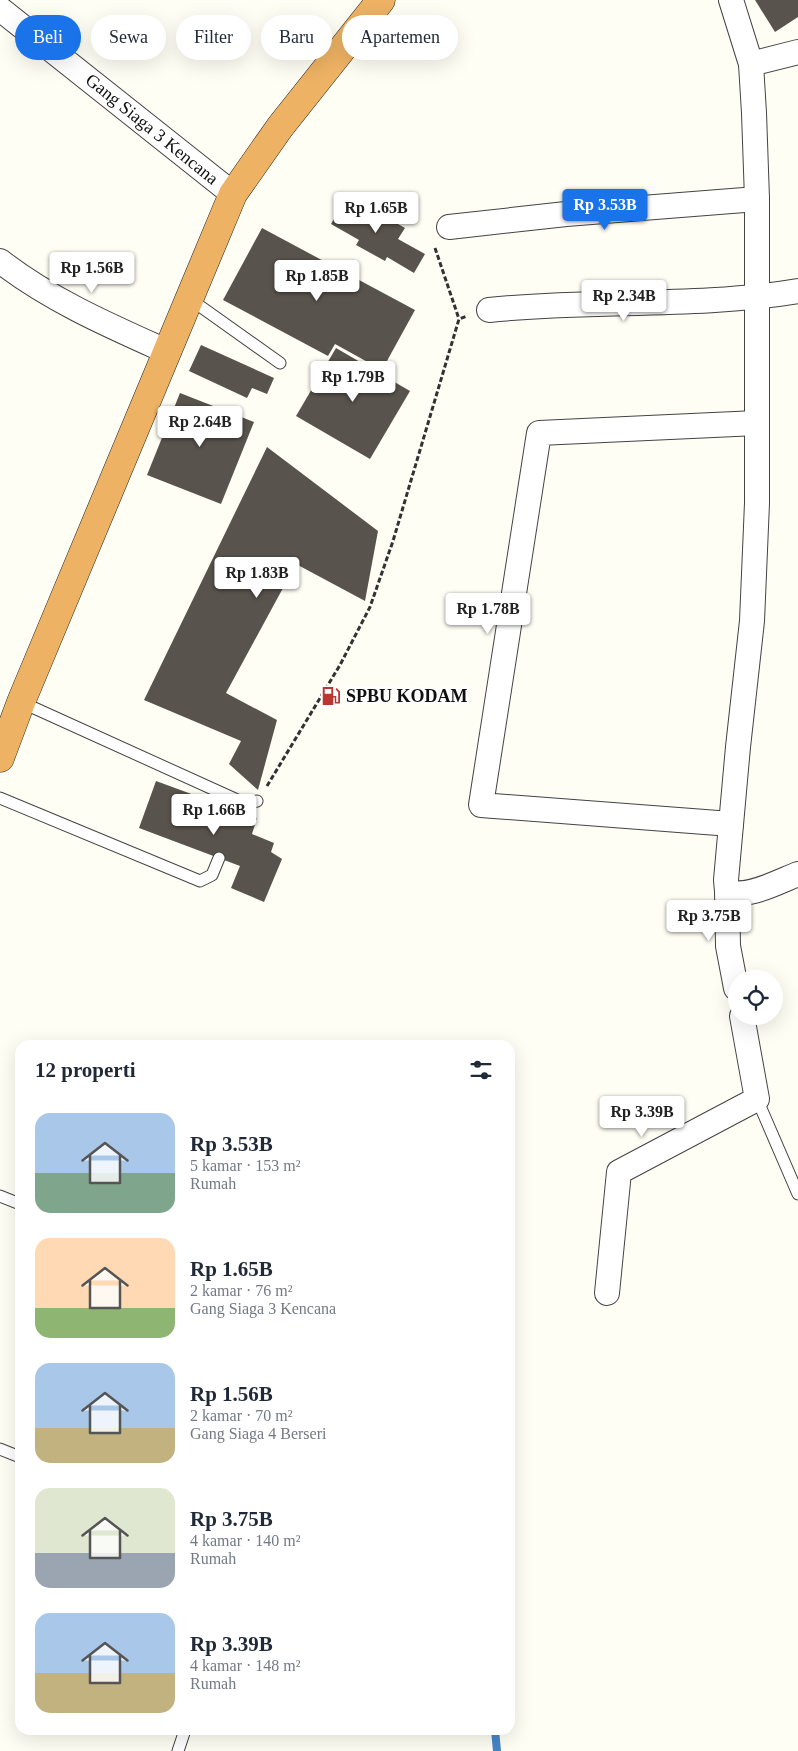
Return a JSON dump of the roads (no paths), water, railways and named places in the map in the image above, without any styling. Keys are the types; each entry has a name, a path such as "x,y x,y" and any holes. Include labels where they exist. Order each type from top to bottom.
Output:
{"highway":[{"path":"0,758 21,702 233,194 280,128 380,2"}],"street":[{"path":"731,0 751,64 756,199 757,504 752,621 726,880 728,946 733,970"},
{"name":"Gang Siaga 3 Kencana","path":"0,9 233,194"},
{"path":"751,64 798,52"},
{"path":"449,227 566,214 756,199"},
{"path":"0,261 55,297 168,352"},
{"path":"489,310 530,306 756,298 798,291"},
{"path":"731,824 481,805 539,433 756,423"},
{"path":"727,891 733,894 746,894 798,874"},
{"path":"607,1293 619,1172 757,1099 744,1025"}],"lane":[{"path":"190,299 280,363"},
{"path":"21,702 234,804 248,804 256,801"},
{"path":"0,798 200,881 212,875 219,858"},
{"path":"757,1099 798,1194"},
{"path":"0,1196 15,1202"},
{"path":"0,1449 15,1454"},
{"path":"178,1751 183,1735"}],"waterway":[{"path":"495,1735 497,1751"}],"place":[{"name":"SPBU KODAM","path":"331,696"}]}
